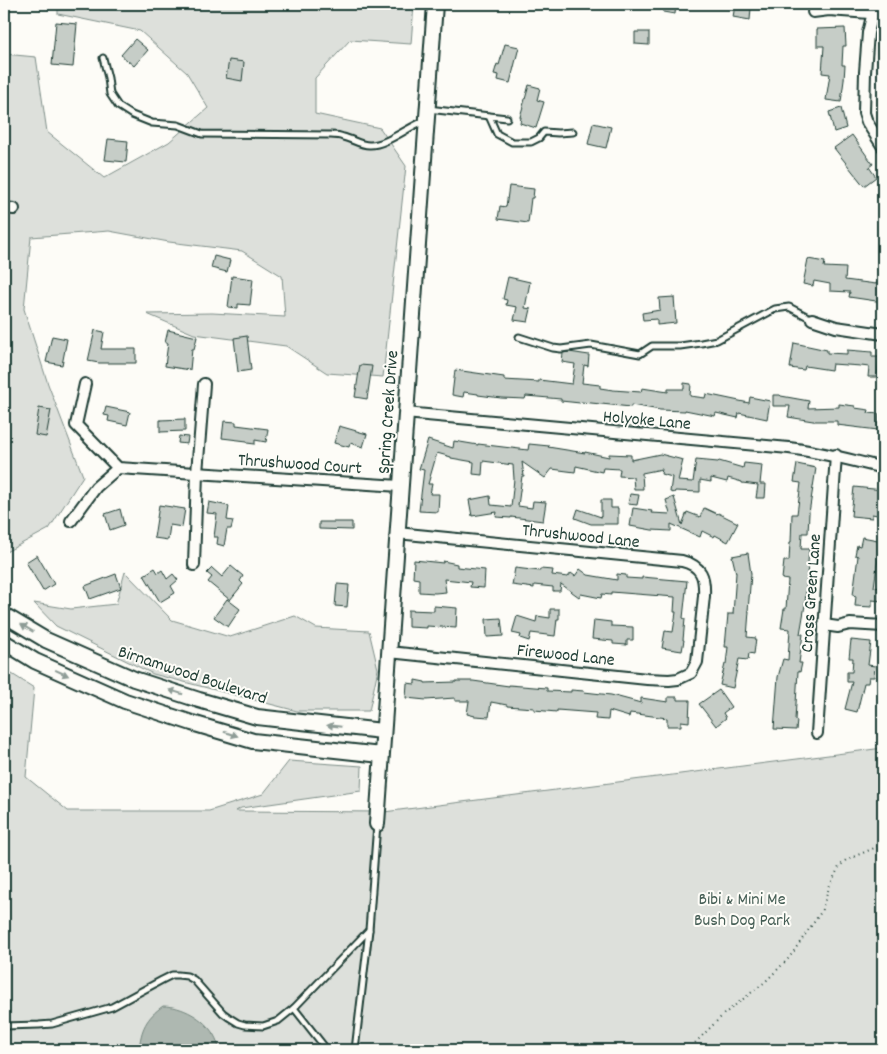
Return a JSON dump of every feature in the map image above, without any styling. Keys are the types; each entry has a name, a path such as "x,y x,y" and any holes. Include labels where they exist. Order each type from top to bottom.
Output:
{"street":[{"name":"Spring Creek Drive","path":"377,824 382,731 436,4"},
{"path":"813,12 873,9 883,14"},
{"path":"873,9 868,33 864,113 867,122 883,147"},
{"path":"812,319 836,327 879,333"},
{"path":"71,521 96,487 118,468 76,425 85,384"},
{"path":"194,565 197,473 204,384"},
{"name":"Holyoke Lane","path":"406,413 816,451 883,468"},
{"name":"Cross Green Lane","path":"817,733 836,455"},
{"name":"Thrushwood Court","path":"118,468 400,486"},
{"name":"Thrushwood Lane","path":"398,533 691,563 697,567 703,576 705,585 701,627"},
{"name":"Birnamwood Boulevard","path":"4,615 46,640 134,678 257,718 382,731"},
{"path":"824,625 838,627 850,624 883,626"},
{"name":"Firewood Lane","path":"389,652 669,680 678,679 691,673 697,662 701,627"},
{"path":"4,642 35,661 116,697 252,741 381,755"}],"lane":[{"path":"102,58 108,78 110,94 124,111 152,123 178,126 202,134 331,135 341,136 368,145 380,145 414,125 427,114 507,118"},
{"path":"489,116 497,134 512,142 531,142 539,138 544,132 558,134 572,132"},
{"path":"519,337 553,348 561,349 591,345 640,354 652,346 702,344 717,340 775,309 789,307 812,319"},
{"path":"355,1050 377,824"},
{"path":"4,1026 52,1024 112,1007 172,975 178,975 187,976 194,980 223,1013 238,1023 263,1026 285,1017 368,930"},
{"path":"294,1008 327,1050"}],"path":[{"path":"688,1050 724,1014 765,982 789,958 821,912 830,885 839,867 846,860 883,845"}],"green space":[{"path":"58,4 414,4 411,44 350,40 315,78 315,114 380,128 406,166 383,377 327,373 286,346 194,334 147,314 212,313 285,317 282,276 242,251 169,242 109,231 31,237 24,309 48,384 83,476 49,529 4,553 4,54 36,57 47,132 104,178 169,142 208,108 187,73 140,31 58,14"},
{"path":"125,572 172,620 230,637 295,616 316,628 369,631 378,669 369,711 297,711 153,674 56,626 34,603 71,609 116,604"},
{"name":"Bibi & Mini Me Bush Dog Park","path":"4,669 34,688 26,777 68,811 209,811 263,794 289,761 362,766 361,791 241,808 236,811 384,812 883,748 883,1050 4,1050"}],"shaded area":[{"path":"163,1006 178,1008 198,1018 210,1029 220,1050 139,1050 145,1025 152,1015"}],"building":[{"path":"664,4 676,4 675,14 663,12"},
{"path":"735,5 751,8 750,20 733,17"},
{"path":"56,22 77,24 73,67 52,65"},
{"path":"845,28 846,46 843,46 842,65 845,65 841,102 826,100 830,74 822,73 824,46 817,46 817,29"},
{"path":"635,32 649,32 649,45 635,44"},
{"path":"135,39 148,50 134,66 121,55"},
{"path":"505,44 519,47 510,83 498,80 499,75 494,74 497,64 499,65"},
{"path":"229,60 244,62 242,81 226,78"},
{"path":"529,85 540,88 537,100 544,102 536,128 520,123"},
{"path":"841,108 846,128 834,132 829,112"},
{"path":"593,123 611,127 606,148 588,144"},
{"path":"852,135 873,164 869,167 876,177 864,186 834,148"},
{"path":"108,139 128,141 126,162 105,160"},
{"path":"509,186 534,189 528,223 498,219 500,206 506,207"},
{"path":"214,256 230,260 227,272 211,268"},
{"path":"808,259 825,262 824,267 846,268 845,280 883,284 883,302 849,297 850,292 830,291 830,284 814,281 813,286 803,284"},
{"path":"232,276 253,279 250,305 238,304 238,308 228,307"},
{"path":"508,277 530,282 525,308 531,309 528,322 514,320 517,307 506,305 507,300 503,299"},
{"path":"674,297 676,323 657,325 657,319 643,320 642,313 660,310 659,298"},
{"path":"95,330 104,332 101,349 136,349 136,363 99,363 88,361"},
{"path":"168,330 197,337 194,349 192,349 190,370 165,366 168,343 165,343"},
{"path":"52,336 67,339 62,365 46,362"},
{"path":"247,336 251,370 238,372 234,338"},
{"path":"794,343 827,350 827,353 847,354 847,350 872,352 872,357 879,357 877,377 868,377 869,367 861,366 832,364 831,370 805,366 804,370 790,368"},
{"path":"563,353 589,355 588,366 584,365 582,383 600,385 600,388 613,390 641,392 642,388 668,392 668,389 684,389 684,383 691,384 690,396 705,398 706,394 749,403 750,397 770,401 767,419 739,413 738,418 716,413 715,416 685,410 660,410 631,405 631,407 580,403 561,401 561,399 526,396 525,399 501,398 464,392 463,397 452,395 455,370 504,377 504,380 539,382 539,380 572,384 575,364 562,362"},
{"path":"360,365 372,366 367,399 355,397"},
{"path":"773,395 809,401 808,408 839,407 839,404 869,410 868,413 879,414 878,430 837,425 837,421 813,421 788,417 790,406 773,406"},
{"path":"106,407 130,412 127,425 108,421 109,416 104,415"},
{"path":"39,408 51,410 46,437 35,435"},
{"path":"185,419 185,431 160,432 160,420"},
{"path":"224,421 236,422 236,425 268,429 266,442 255,440 255,444 247,443 247,441 222,438"},
{"path":"339,426 367,434 363,447 350,443 349,447 334,443"},
{"path":"179,436 188,437 187,444 178,443"},
{"path":"428,440 453,448 454,441 528,450 529,444 609,457 609,454 631,455 631,460 660,454 683,460 678,481 693,482 696,460 719,461 743,468 744,463 762,465 760,484 766,484 765,498 756,498 758,485 742,483 728,478 727,482 711,478 711,482 700,480 700,492 675,491 674,493 670,492 672,477 661,474 662,469 642,473 643,489 634,489 633,477 619,476 620,469 603,468 602,472 576,466 575,472 552,469 545,478 522,462 524,476 522,476 518,506 532,508 533,501 546,502 543,521 496,517 497,512 472,516 469,500 490,496 491,505 511,507 514,479 513,465 483,461 482,475 473,474 474,462 451,458 437,453 428,484 432,484 430,494 439,494 438,512 419,511 424,470 419,469"},
{"path":"797,464 816,468 808,533 802,533 801,549 809,549 805,605 800,634 803,634 799,663 802,663 800,672 798,671 796,730 774,729 778,677 783,659 788,660 790,629 781,628 784,609 786,609 788,580 782,579 784,561 789,561 792,514 797,514 801,483 794,482"},
{"path":"854,487 883,490 883,516 872,514 872,518 851,516"},
{"path":"630,494 639,495 637,505 628,504"},
{"path":"674,497 682,525 687,512 700,517 704,508 738,523 728,542 702,531 700,537 671,524 671,531 630,526 633,508 652,511 651,513 670,514 666,500"},
{"path":"601,500 611,500 611,508 618,508 618,524 591,524 575,518 578,509 601,517"},
{"path":"209,502 229,506 227,520 233,521 231,529 227,529 224,546 217,544 218,537 214,537 217,514 207,513"},
{"path":"159,505 185,509 182,527 170,525 168,540 154,538"},
{"path":"120,509 124,525 110,530 105,514"},
{"path":"319,522 352,522 352,530 319,529"},
{"path":"862,537 883,541 882,552 879,551 874,587 883,588 882,601 872,600 872,607 855,606 856,596 853,595 858,556 855,555 857,545 860,546"},
{"path":"748,553 751,574 747,637 756,638 754,654 749,653 748,660 739,659 733,688 720,685 726,664 728,647 725,647 728,614 733,614 736,573 732,556"},
{"path":"37,555 54,584 43,591 26,562"},
{"path":"414,560 443,563 443,561 457,564 457,567 485,570 484,588 470,587 471,582 444,579 446,592 419,592 419,579 413,578"},
{"path":"231,566 243,576 240,581 243,584 230,600 208,582 212,577 207,573 212,568 222,577"},
{"path":"155,568 158,573 162,570 167,579 173,574 178,580 171,586 175,593 160,602 144,575"},
{"path":"515,568 540,571 540,569 553,570 552,575 568,577 571,573 575,576 580,569 588,575 617,580 617,574 626,575 626,578 642,579 642,577 687,581 682,651 662,648 665,631 673,632 676,612 674,612 675,597 611,592 611,595 602,594 601,598 581,594 579,597 561,584 560,591 553,591 553,587 534,585 534,588 512,585"},
{"path":"116,574 121,588 90,599 85,586"},
{"path":"337,584 349,585 347,607 335,606"},
{"path":"227,599 240,609 228,627 214,617"},
{"path":"434,606 457,608 456,628 408,627 408,610 434,611"},
{"path":"550,609 559,609 555,636 531,633 529,641 520,638 521,635 512,633 517,616 536,622 537,616 550,618"},
{"path":"501,618 503,636 487,637 486,619"},
{"path":"594,620 611,622 611,626 633,627 633,640 627,640 627,645 613,644 613,641 592,639"},
{"path":"851,640 871,642 868,665 875,666 874,677 869,677 868,683 864,683 857,712 845,709 852,682 847,682 847,672 852,672 853,658 849,658"},
{"path":"415,680 425,683 473,681 509,686 547,688 547,691 584,691 611,695 641,703 641,698 668,702 668,697 677,697 677,700 690,700 689,722 681,721 681,726 667,726 667,718 630,713 629,717 609,711 608,720 595,719 596,713 534,710 534,708 507,706 491,702 489,717 475,716 467,714 469,701 455,701 455,698 426,700 406,698 407,683 415,684"},
{"path":"719,690 731,707 723,713 726,718 716,726 699,704"}]}
